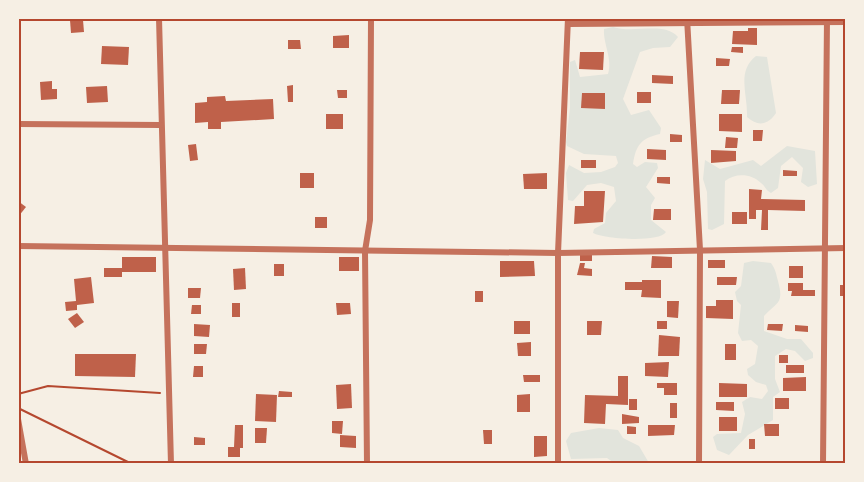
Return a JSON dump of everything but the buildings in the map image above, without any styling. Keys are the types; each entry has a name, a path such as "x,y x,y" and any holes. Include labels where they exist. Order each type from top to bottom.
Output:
{"street":[{"path":"159,18 171,464"},
{"path":"367,464 365,251 370,220 371,18"},
{"path":"823,464 827,20"},
{"path":"558,464 558,253 568,21 827,20 846,22"},
{"path":"687,21 700,250 699,464"},
{"path":"18,124 162,125"},
{"path":"18,246 558,253 846,248"},
{"path":"18,419 27,464"}],"path":[{"path":"18,394 48,386 169,393"},
{"path":"18,408 132,464"}],"shaded area":[{"path":"613,27 665,30 678,37 670,47 653,48 640,52 623,99 631,115 649,110 661,128 660,134 640,143 633,164 637,167 645,162 657,163 658,168 646,187 655,198 651,205 651,220 666,232 653,238 619,238 593,233 594,229 605,223 606,213 616,201 614,187 601,183 587,185 573,201 568,200 566,173 569,165 584,173 601,172 615,167 618,163 616,156 584,154 567,146 566,142 570,108 570,62 575,60 580,77 608,74 609,63 604,29"},
{"path":"756,56 767,57 776,113 770,120 763,123 755,122 747,117 744,84 746,69"},
{"path":"787,146 815,151 817,184 808,187 801,182 803,168 792,157 781,166 778,188 771,193 753,177 743,175 733,177 725,181 724,224 712,230 708,229 707,192 703,179 705,160 720,169 753,160 761,166"},
{"path":"753,261 771,263 780,288 778,302 764,316 764,331 787,339 801,339 813,353 813,358 805,361 795,351 786,349 775,356 775,379 780,392 773,397 773,420 748,435 729,455 717,450 713,437 717,434 741,433 745,414 742,402 750,397 762,399 768,391 766,385 756,382 748,375 747,369 755,364 758,346 751,340 742,341 738,333 741,305 737,301 735,292 741,286 744,263"},
{"path":"599,428 618,430 623,438 639,446 649,463 614,463 607,458 571,459 566,441 571,433"}]}
